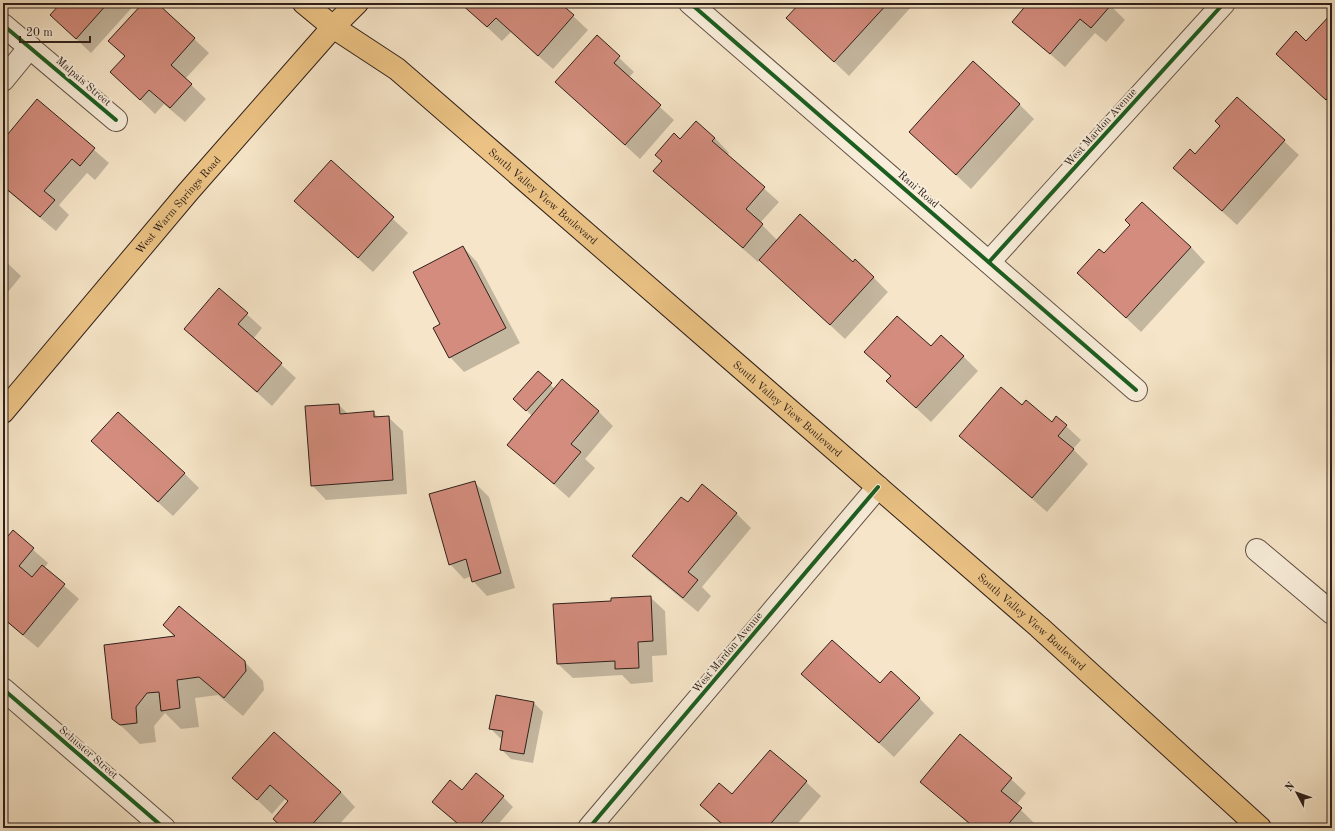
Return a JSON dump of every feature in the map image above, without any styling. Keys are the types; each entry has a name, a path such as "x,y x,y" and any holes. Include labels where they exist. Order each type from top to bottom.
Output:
{"main road":[{"name":"South Valley View Boulevard","path":"304,3 333,27 397,69 1039,627 1260,828"},
{"name":"West Warm Springs Road","path":"3,412 188,192 333,27 357,3"}],"street":[{"name":"West Mardon Avenue","path":"989,262 1224,3"},
{"name":"Rani Road","path":"696,5 1136,390"},
{"name":"Malpais Street","path":"3,25 116,120"},
{"path":"3,80 30,47"},
{"name":"West Mardon Avenue","path":"589,828 878,487"},
{"path":"1257,550 1332,613"},
{"name":"Schuster Street","path":"3,689 164,828"}],"building":[{"path":"57,3 108,3 76,39 50,15 59,5"},
{"path":"143,3 157,3 195,38 171,65 192,84 170,108 149,90 140,100 110,72 125,56 108,41"},
{"path":"460,3 560,3 574,15 538,56 496,18 487,27"},
{"path":"800,3 888,3 834,62 786,18"},
{"path":"1028,3 1109,3 1111,5 1091,28 1080,19 1050,54 1012,22"},
{"path":"1332,13 1332,93 1326,100 1276,54 1296,31 1306,41"},
{"path":"597,35 620,56 614,63 661,105 625,145 555,82"},
{"path":"973,61 1020,104 956,175 909,132"},
{"path":"1237,97 1285,140 1222,211 1173,168 1190,149 1195,154 1220,126 1215,121"},
{"path":"37,99 95,148 80,166 72,159 44,191 55,200 40,217 3,186 3,140"},
{"path":"696,121 715,138 712,141 765,187 746,209 763,224 743,248 653,171 662,161 655,155 674,133 680,139"},
{"path":"331,160 394,217 358,258 294,201"},
{"path":"1142,202 1191,247 1126,318 1077,273 1099,249 1104,253 1130,225 1125,220"},
{"path":"800,214 853,262 855,259 874,277 830,325 759,260"},
{"path":"463,246 506,328 449,358 433,328 440,324 413,272"},
{"path":"219,288 248,313 238,324 282,363 257,392 184,329"},
{"path":"897,316 931,346 941,335 964,356 916,408 886,381 891,376 864,352"},
{"path":"538,371 552,383 526,411 513,399"},
{"path":"562,379 599,411 571,444 581,452 554,484 507,445"},
{"path":"1001,387 1022,405 1026,400 1052,422 1056,416 1067,425 1058,436 1074,449 1032,498 959,436"},
{"path":"339,404 340,414 374,411 374,417 389,416 393,480 311,486 305,406"},
{"path":"118,412 185,473 158,502 91,441"},
{"path":"475,481 501,573 472,582 466,559 449,565 429,494"},
{"path":"702,484 737,513 688,572 698,580 683,598 632,556 681,497 688,502"},
{"path":"13,530 34,548 19,566 32,577 42,565 65,584 23,635 3,618 3,542"},
{"path":"651,596 653,641 638,642 639,668 615,669 615,661 557,664 553,604 611,601 611,598"},
{"path":"179,606 245,661 246,671 224,698 199,677 177,680 180,708 161,711 159,692 147,693 136,707 137,723 120,725 112,719 104,645 175,636 163,625"},
{"path":"832,640 880,683 891,671 920,698 879,743 801,674"},
{"path":"496,695 534,702 524,754 500,750 503,731 489,729"},
{"path":"274,732 341,792 309,828 283,828 273,819 288,801 270,785 257,800 232,778"},
{"path":"960,734 1012,778 1001,791 1022,808 1005,828 964,828 969,823 920,782"},
{"path":"770,750 807,781 767,828 727,828 700,805 719,783 732,794"},
{"path":"476,773 504,796 477,828 463,828 432,802 450,780 462,790"}],"cycle path":[{"path":"690,3 1136,390"},
{"path":"989,262 1224,3"},
{"path":"3,25 116,120"},
{"path":"589,828 878,487"},
{"path":"3,689 164,828"}]}
